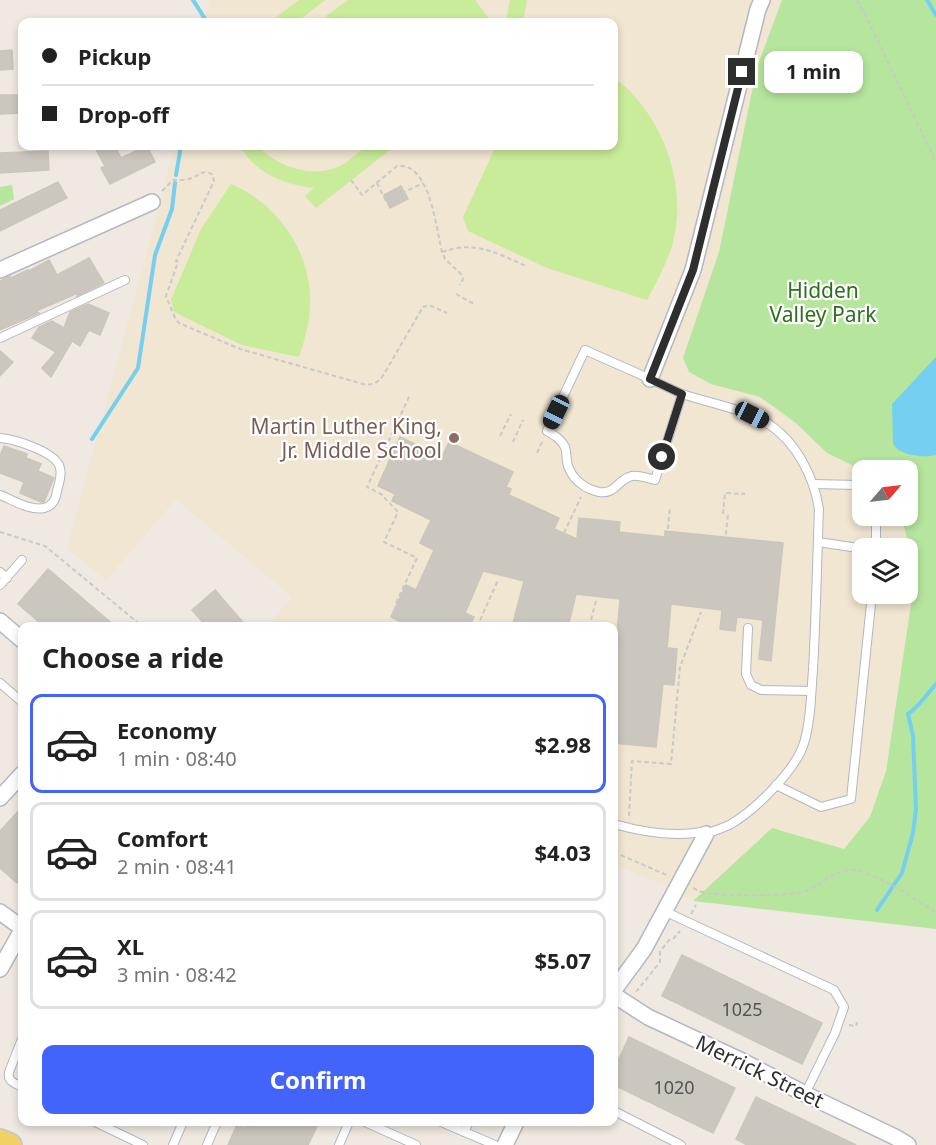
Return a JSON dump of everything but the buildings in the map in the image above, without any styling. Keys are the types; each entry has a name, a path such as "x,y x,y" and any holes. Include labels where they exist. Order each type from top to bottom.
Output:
{"main road":[{"path":"0,1140 10,1145"}],"street":[{"path":"650,379 693,270 736,93 762,0"},
{"path":"0,270 152,202"},
{"path":"0,621 18,637"},
{"path":"0,798 18,778"},
{"path":"618,985 644,949 706,834"},
{"path":"0,912 18,926"},
{"path":"0,969 18,936"},
{"name":"Merrick Street","path":"618,998 648,1017 742,1061 898,1142"},
{"path":"505,1145 514,1126"}],"lane":[{"path":"0,338 125,280"},
{"path":"618,825 679,835 702,832 706,834 733,823 776,785 794,765 804,743 810,707 819,509 813,484 795,450 782,435 768,423 752,415 682,394 585,350 547,431 558,438 564,446 568,466 580,484 600,492 608,492 615,489 628,476 655,480 682,394"},
{"path":"0,438 28,445 48,455 60,466 60,477 55,501 44,508 26,506 0,495"},
{"path":"813,484 852,485"},
{"path":"818,542 852,547"},
{"path":"0,585 22,560"},
{"path":"0,572 7,578"},
{"path":"776,785 821,807 851,799 871,604"},
{"path":"748,627 746,674 751,686 761,690 811,691"},
{"path":"0,683 18,699"},
{"path":"664,911 834,990 844,1007 835,1033 805,1094"},
{"path":"18,1052 8,1077 18,1085"},
{"path":"618,1113 681,1145"},
{"path":"103,1126 143,1145"},
{"path":"172,1145 181,1126"},
{"path":"207,1145 216,1126"},
{"path":"339,1145 347,1126"},
{"path":"374,1126 416,1145"},
{"path":"451,1126 495,1145"},
{"path":"465,1132 467,1126"}],"path":[{"path":"857,0 936,162"},
{"path":"351,180 362,195 397,166 409,167 417,173 428,195 441,252 462,275 460,285"},
{"path":"152,202 155,196 162,192 172,180 190,178 204,172 213,175 214,181 176,261 178,262 166,296 179,323 240,350 363,384 372,384 384,374 423,307 429,305 447,313"},
{"path":"377,183 387,201 423,183"},
{"path":"441,252 462,247 476,247 487,249 526,266"},
{"path":"456,294 474,304"},
{"path":"396,603 417,558 384,542 398,512 381,494 367,487 410,394"},
{"path":"500,436 511,414"},
{"path":"513,442 523,420"},
{"path":"537,453 547,431"},
{"path":"723,514 725,493 745,494"},
{"path":"564,533 581,497"},
{"path":"668,529 669,507"},
{"path":"725,542 728,514"},
{"path":"0,532 45,546 137,622"},
{"path":"479,622 498,580"},
{"path":"590,622 596,601"},
{"path":"629,816 632,761 670,764 680,668 701,612"},
{"path":"618,854 672,878"},
{"path":"693,888 713,894 790,894 806,891 838,872 852,870 869,874 935,912 936,906"},
{"path":"631,998 660,962 660,952 677,934 696,904"}],"shaded area":[{"name":"Martin Luther King, Jr. Middle School","path":"210,0 782,0 757,67 719,252 711,384 760,397 796,423 827,453 852,465 852,526 904,526 907,538 852,538 852,604 911,604 886,771 870,817 844,849 772,828 693,901 618,866 618,622 271,622 292,597 176,499 106,580 67,548 173,150 618,150 618,18 205,18"}],"green space":[{"path":"299,0 325,0 302,18 275,18"},
{"path":"348,0 475,0 488,18 323,18"},
{"path":"510,0 527,0 524,18 507,18"},
{"name":"Hidden Valley Park","path":"782,0 936,0 936,929 693,901 772,828 844,849 870,817 886,771 911,604 918,604 918,538 907,538 904,526 918,526 918,460 852,460 852,465 827,453 796,423 760,397 711,384 689,372 683,358 719,252 757,67"},
{"path":"618,81 646,111 658,131 668,153 674,176 677,199 672,246 647,300 547,268 468,231 463,217 494,150 618,150"},
{"path":"243,150 263,150 285,165 307,171 318,171 340,166 362,150 390,150 316,208 305,196 314,188 281,181 262,170"},
{"path":"231,184 248,193 277,217 298,248 305,265 310,303 307,330 299,357 242,345 174,312 171,300 201,229"},
{"path":"12,185 14,199 0,206 0,187"}],"water":[{"path":"936,357 936,455 907,454 893,444 892,404"}],"waterway":[{"path":"193,0 204,18"},
{"path":"927,0 936,15"},
{"path":"176,175 180,150"},
{"path":"92,439 138,368 155,255 172,209 175,183"},
{"path":"877,910 902,873 913,833 916,809 913,736 908,714 936,684"}],"place":[{"name":"Martin Luther King, Jr. Middle School","path":"454,438"}],"route":[{"path":"662,457 682,394 650,379 693,270 742,72"}]}
